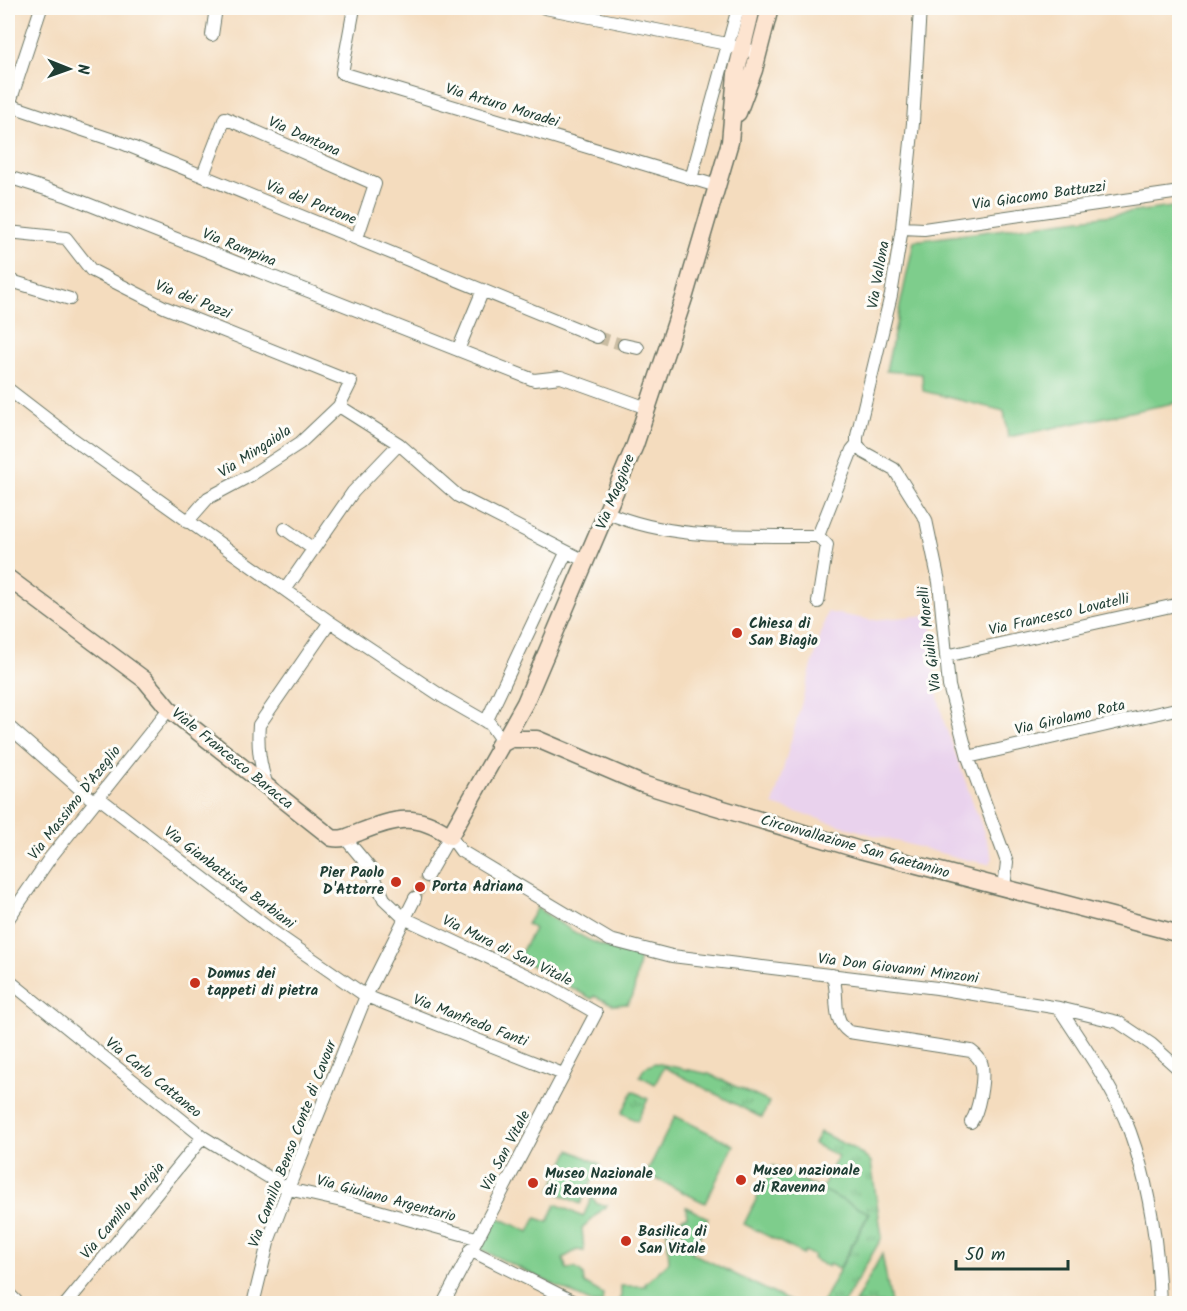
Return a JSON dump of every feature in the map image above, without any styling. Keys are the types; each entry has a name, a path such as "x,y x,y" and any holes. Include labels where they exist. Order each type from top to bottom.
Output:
{"street":[{"path":"8,106 41,8"},
{"path":"212,35 216,8"},
{"name":"Via Arturo Moradei","path":"354,8 342,73 717,186"},
{"path":"545,8 735,46 752,51 758,58"},
{"name":"Via Maggiore","path":"732,128 738,8"},
{"name":"Via Maggiore","path":"691,179 735,46 752,8"},
{"name":"Via Maggiore","path":"450,836 498,746 514,726 608,513 647,408 717,186 732,128 758,58 770,8"},
{"name":"Via Vallona","path":"818,536 852,450 857,444 891,296 902,228 913,123 920,8"},
{"name":"Via del Portone","path":"8,106 112,139 357,237 597,337"},
{"name":"Via Dantona","path":"203,175 225,118 375,184 357,237"},
{"name":"Via Rampina","path":"8,177 65,195 534,380 561,377 647,408"},
{"name":"Via Giacomo Battuzzi","path":"902,228 924,229 1179,192"},
{"name":"Via dei Pozzi","path":"8,232 66,238 91,270 164,307 351,382 339,406"},
{"path":"8,280 70,299"},
{"path":"458,351 483,290"},
{"path":"624,345 638,348"},
{"path":"8,389 187,522 330,622 442,697 488,723 499,737 498,746"},
{"path":"339,406 399,444 458,496 586,562"},
{"name":"Via Mingaiola","path":"187,522 208,498 251,475 300,443 339,406"},
{"path":"285,590 353,492 399,444"},
{"name":"Via Giulio Morelli","path":"857,444 863,452 894,469 926,520 939,582 949,686 968,757 1007,862 1004,888"},
{"path":"608,513 639,525 689,534 818,536 827,544 818,602"},
{"path":"285,529 312,548"},
{"path":"488,723 566,553"},
{"name":"Viale Francesco Baracca","path":"8,578 145,680 169,709 268,789 333,838 345,838"},
{"name":"Via Francesco Lovatelli","path":"946,656 1179,604"},
{"path":"268,789 260,765 257,740 259,725 330,622"},
{"path":"488,723 501,724 512,719 525,703"},
{"path":"525,703 524,715 537,739"},
{"name":"Via Girolamo Rota","path":"968,757 1179,708"},
{"name":"Via Massimo D'Azeglio","path":"8,919 96,799 169,709"},
{"name":"Via Gianbattista Barbiani","path":"9,730 96,799 272,931 366,996"},
{"name":"Circonvallazione San Gaetanino","path":"498,746 511,739 537,739 642,784 680,796 860,850 1179,934"},
{"path":"404,918 384,899 370,868 345,838 380,825 405,819 422,820 450,836 427,876"},
{"name":"Via Don Giovanni Minzoni","path":"450,836 461,851 610,940 672,956 971,993 1059,1008 1118,1022 1151,1044 1179,1070"},
{"name":"Via Camillo Benso Conte di Cavour","path":"253,1304 269,1239 288,1189 366,996 415,898"},
{"name":"Via Mura di San Vitale","path":"404,918 540,981 596,1013"},
{"path":"832,975 836,984 838,1018 849,1032 971,1051 978,1056 982,1065 981,1075 976,1115 971,1122"},
{"name":"Via Carlo Cattaneo","path":"8,980 203,1137 288,1189"},
{"name":"Via Manfredo Fanti","path":"366,996 563,1074"},
{"path":"1059,1008 1105,1084 1129,1130 1146,1186 1154,1230 1160,1304"},
{"name":"Via San Vitale","path":"443,1304 596,1013"},
{"name":"Via Camillo Morigia","path":"66,1304 203,1137"},
{"name":"Via Giuliano Argentario","path":"288,1189 346,1202 476,1238"},
{"path":"470,1250 578,1304"},
{"path":"8,1293 19,1304"}],"shaded area":[{"path":"827,612 871,620 930,615 936,653 934,679 944,722 993,858 989,864 873,835 773,805"}],"green space":[{"path":"1179,206 1179,402 1008,437 1004,411 923,391 922,374 886,371 914,241"},
{"path":"537,908 574,932 598,944 640,956 633,996 627,1004 614,1005 594,996 592,999 518,958 534,929 527,924"},
{"path":"655,1063 709,1074 769,1102 762,1118 664,1067 655,1084 640,1076 644,1068"},
{"path":"633,1091 648,1099 637,1121 622,1113"},
{"path":"675,1116 734,1145 705,1203 646,1174"},
{"path":"820,1132 856,1150 871,1162 882,1237 844,1303 822,1303 869,1214 821,1190 838,1156 814,1144"},
{"path":"570,1150 600,1164 580,1204 551,1190"},
{"path":"773,1166 869,1213 839,1269 829,1264 828,1267 813,1259 814,1256 805,1251 803,1254 744,1224"},
{"path":"592,1197 597,1204 607,1205 582,1228 584,1251 577,1250 563,1258 567,1270 575,1268 583,1274 584,1283 603,1294 602,1303 592,1303 480,1249 497,1217 529,1232 536,1218 548,1222 556,1204 583,1217"},
{"path":"686,1207 708,1218 692,1253 793,1303 617,1303 621,1296 621,1286 646,1286 645,1284 669,1262 667,1229 676,1235 683,1232 685,1225 681,1219 687,1216"},
{"path":"882,1254 891,1303 855,1303"}],"tunnel":[{"path":"597,337 624,345"},
{"path":"415,898 427,876"}],"place":[{"name":"Chiesa di San Biagio","path":"737,633"},
{"name":"Pier Paolo D'Attorre","path":"396,882"},
{"name":"Porta Adriana","path":"420,887"},
{"name":"Domus dei tappeti di pietra","path":"195,983"},
{"name":"Museo nazionale di Ravenna","path":"741,1180"},
{"name":"Museo Nazionale di Ravenna","path":"533,1183"},
{"name":"Basilica di San Vitale","path":"626,1241"}]}
